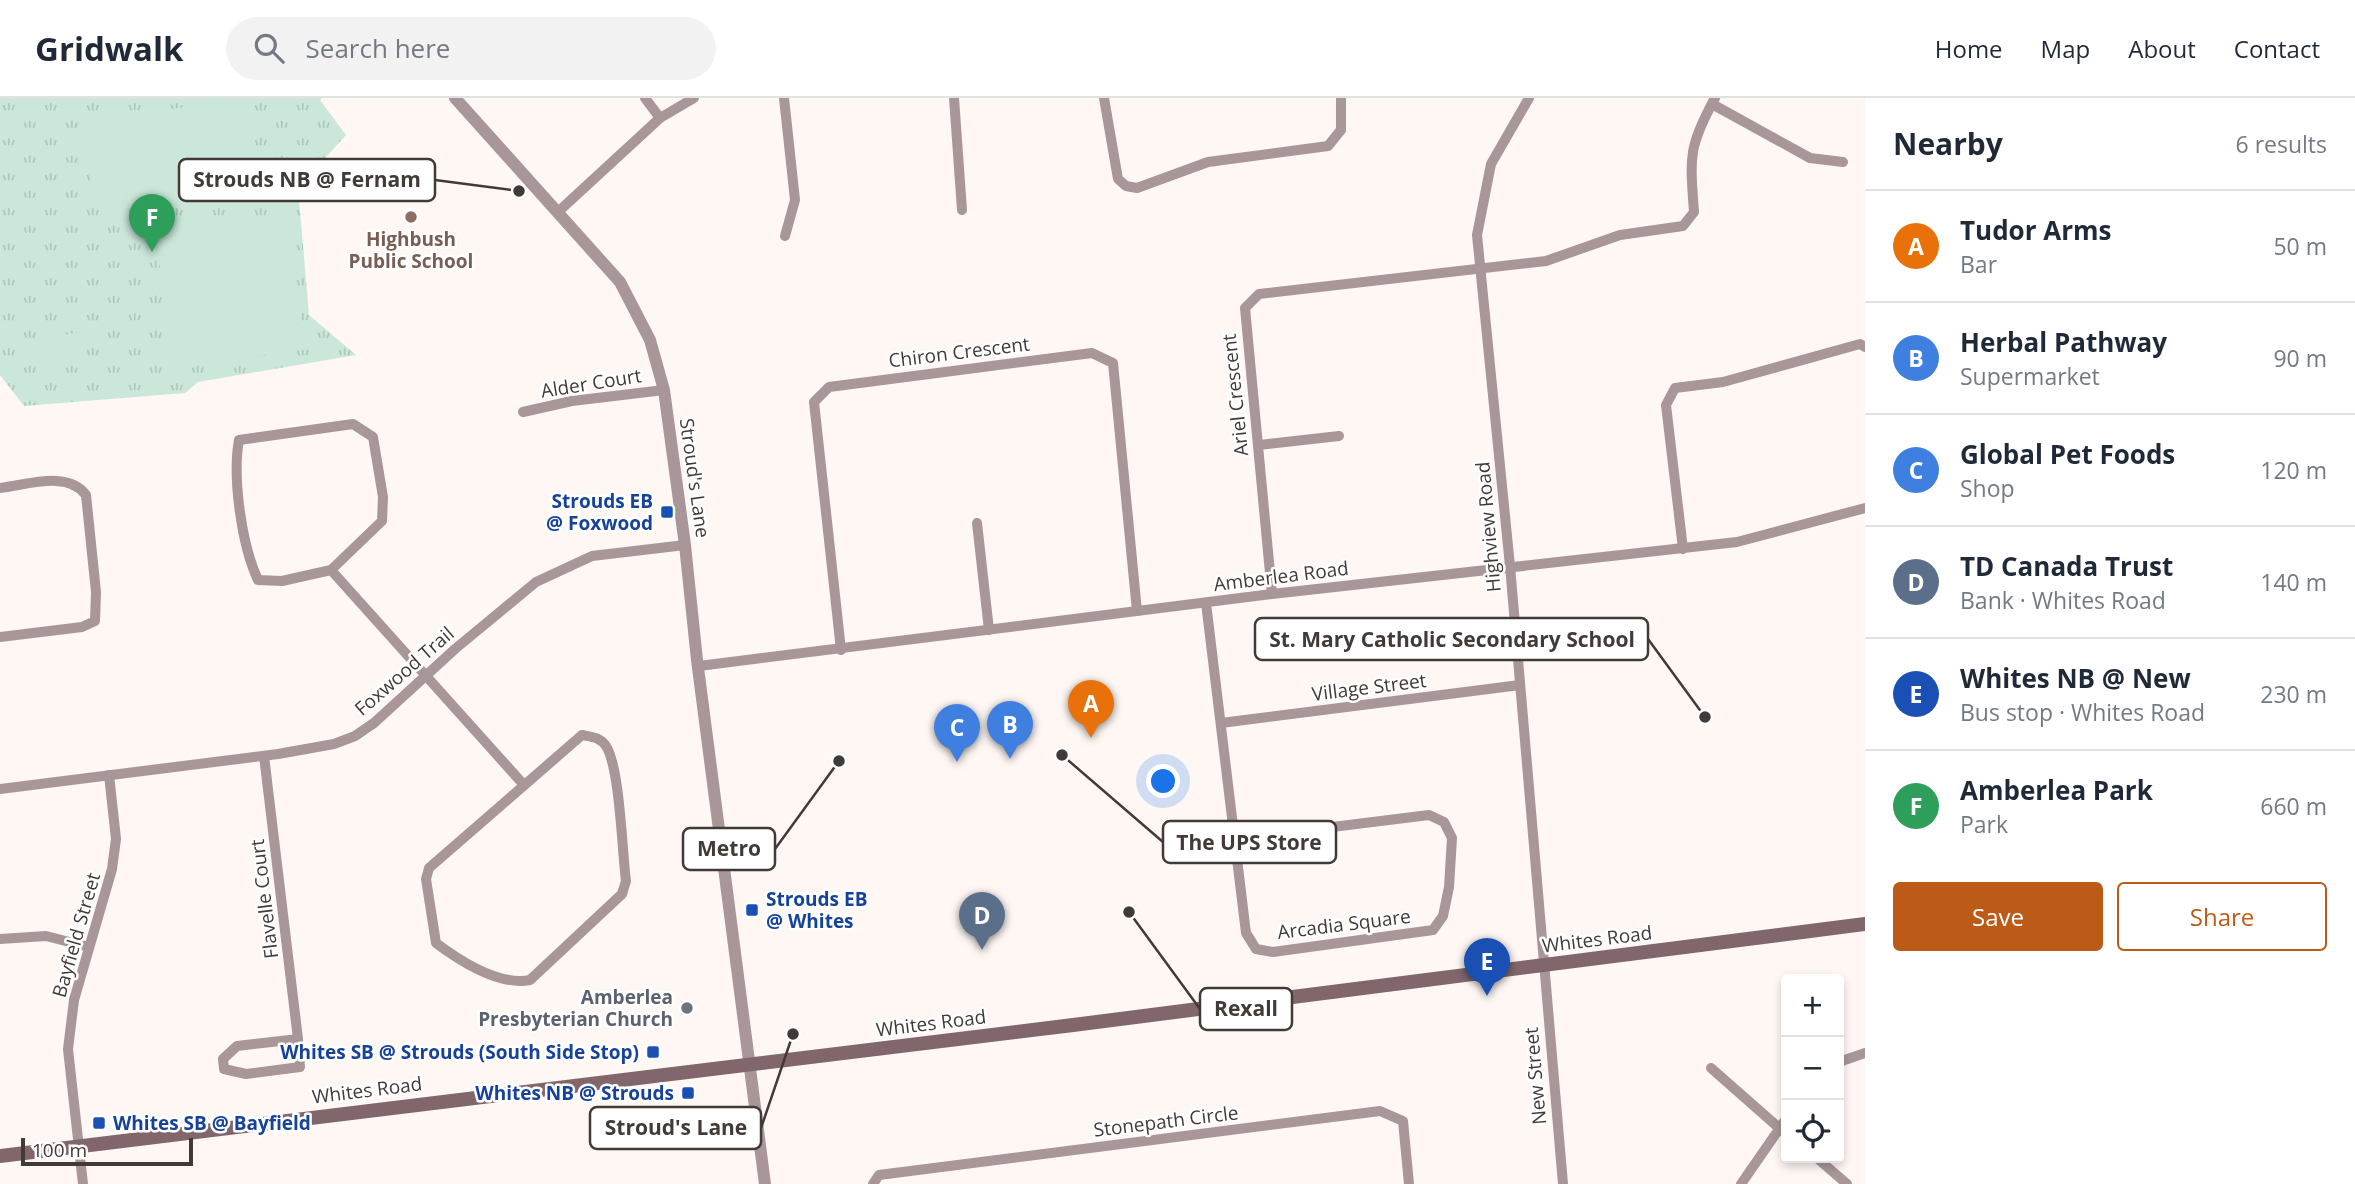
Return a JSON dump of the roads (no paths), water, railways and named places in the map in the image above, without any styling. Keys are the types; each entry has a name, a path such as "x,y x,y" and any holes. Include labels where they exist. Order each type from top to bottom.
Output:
{"main road":[{"name":"Whites Road","path":"0,1156 1865,924"}],"street":[{"name":"Stroud's Lane","path":"455,98 620,282 650,341 664,390 765,1184"},
{"path":"645,98 660,118"},
{"path":"559,211 660,118 694,98"},
{"path":"785,98 795,200 785,236"},
{"path":"954,98 962,210"},
{"path":"1104,98 1118,179 1126,186 1137,188 1208,162 1328,146 1341,130 1341,98"},
{"name":"Highview Road","path":"1529,98 1491,164 1477,235 1510,566 1542,964"},
{"path":"1480,268 1546,261 1620,235 1683,226 1694,212 1691,156 1694,137 1713,101 1810,158 1843,162"},
{"name":"Ariel Crescent","path":"1272,594 1245,308 1259,294 1480,268"},
{"path":"1682,549 1666,405 1675,388 1723,382 1834,349 1860,344 1865,347"},
{"name":"Chiron Crescent","path":"841,650 814,402 829,387 870,381 1092,353 1113,363 1137,611"},
{"name":"Alder Court","path":"523,412 572,401 664,390"},
{"path":"353,424 373,437 383,497 382,522 331,570 282,581 258,580 248,559 236,458 239,440 353,424"},
{"path":"1259,445 1339,436"},
{"path":"0,488 65,480 79,485 86,495 96,592 95,621 82,627 0,638"},
{"name":"Amberlea Road","path":"699,666 1272,594 1682,549 1781,532 1865,508"},
{"path":"977,523 989,630"},
{"name":"Foxwood Trail","path":"0,789 264,756 334,744 355,736 429,676 455,649 536,582 592,556 685,545"},
{"path":"331,570 429,676 523,785"},
{"name":"Arcadia Square","path":"1206,603 1246,933 1256,948 1273,952 1433,930 1443,916 1449,887 1452,838 1444,822 1429,815 1236,839"},
{"name":"Village Street","path":"1221,723 1520,685"},
{"path":"583,734 599,738 607,748 613,768 626,881 622,894 530,980 519,982 506,981 454,956 436,943 426,879 429,868 523,785 583,734"},
{"name":"Flavelle Court","path":"264,756 298,1039 300,1067 246,1074 224,1069 223,1059 237,1046 298,1039"},
{"name":"Bayfield Street","path":"83,1184 68,1049 74,1000 114,859 116,839 109,775"},
{"path":"0,939 46,936 89,947"},
{"name":"New Street","path":"1542,964 1563,1184"},
{"path":"1844,1060 1865,1053"},
{"path":"1711,1068 1781,1125"},
{"name":"Stonepath Circle","path":"873,1184 879,1175 1380,1111 1403,1121 1409,1184"},
{"path":"1741,1184 1781,1131"},
{"path":"1823,1163 1847,1184"}],"place":[{"name":"Strouds NB @ Fernam","path":"519,191"},
{"name":"Highbush Public School","path":"411,217"},
{"name":"Amberlea Park","path":"152,252"},
{"name":"Strouds EB @ Foxwood","path":"667,512"},
{"name":"St. Mary Catholic Secondary School","path":"1705,717"},
{"name":"Tudor Arms","path":"1091,738"},
{"name":"The UPS Store","path":"1062,755"},
{"name":"Herbal Pathway","path":"1010,759"},
{"name":"Metro","path":"839,761"},
{"name":"Global Pet Foods","path":"957,762"},
{"name":"Strouds EB @ Whites","path":"752,910"},
{"name":"Rexall","path":"1129,912"},
{"name":"TD Canada Trust","path":"982,950"},
{"name":"Whites NB @ New","path":"1487,996"},
{"name":"Amberlea Presbyterian Church","path":"687,1008"},
{"name":"Stroud's Lane","path":"793,1034"},
{"name":"Whites SB @ Strouds (South Side Stop)","path":"653,1052"},
{"name":"Whites NB @ Strouds","path":"688,1093"},
{"name":"Whites SB @ Bayfield","path":"99,1123"}]}
